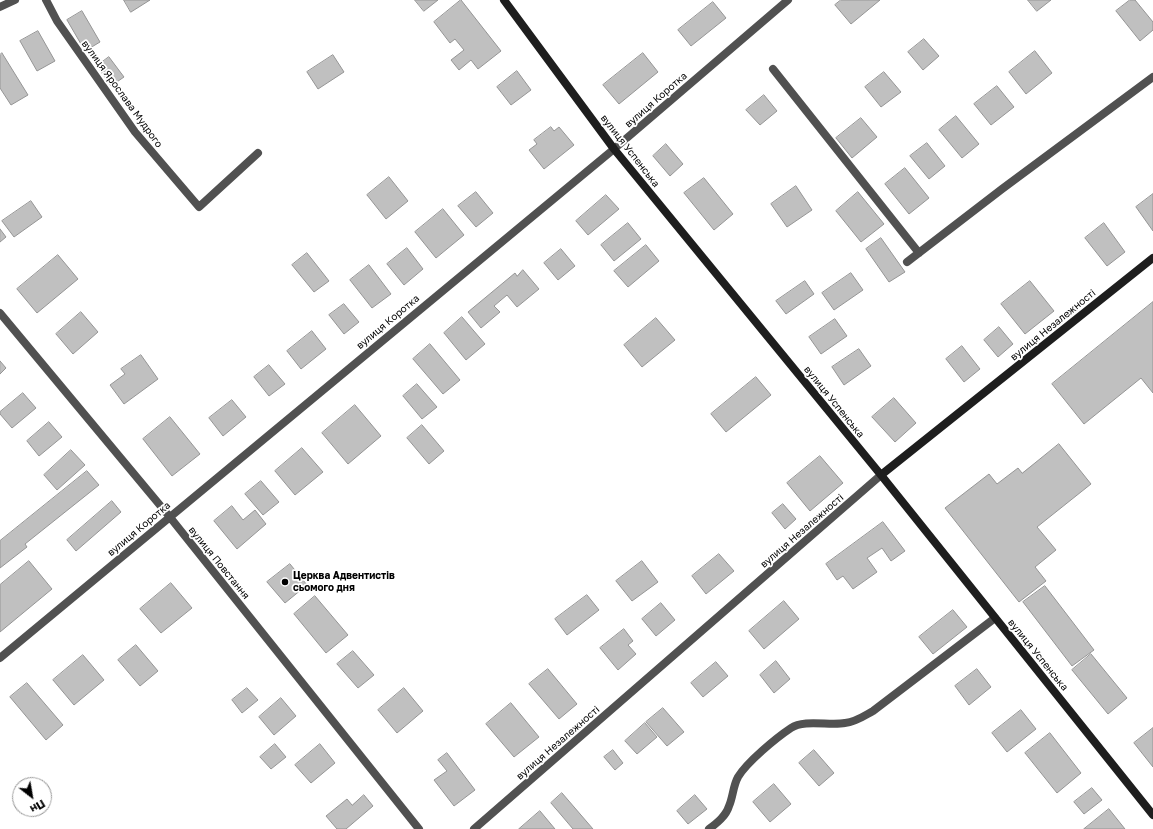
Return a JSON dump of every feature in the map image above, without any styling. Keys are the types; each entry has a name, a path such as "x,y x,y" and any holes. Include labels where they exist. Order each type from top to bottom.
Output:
{"street":[{"path":"0,7 15,0"},
{"name":"вулиця Ярослава Мудрого","path":"46,0 57,21 136,132 199,207 258,153"},
{"name":"вулиця Успенська","path":"504,0 614,149 881,475 1153,815"},
{"name":"вулиця Коротка","path":"0,658 614,149 788,0"},
{"path":"773,69 919,253"},
{"path":"907,262 1002,189 1153,77"},
{"name":"вулиця Незалежності","path":"474,829 881,475 1153,258"},
{"name":"вулиця Повстання","path":"0,313 170,516 419,829"},
{"path":"710,829 720,821 729,807 737,778 749,762 792,727 802,724 846,723 859,719 873,711 995,618"}],"building":[{"path":"124,0 150,0 131,12"},
{"path":"415,0 438,0 424,11"},
{"path":"461,0 501,51 478,69 471,60 459,70 451,60 464,50 455,39 450,43 434,22"},
{"path":"841,0 880,0 851,24 835,5"},
{"path":"1028,0 1051,0 1037,11"},
{"path":"1130,0 1135,0 1153,22 1153,30 1140,41 1116,11"},
{"path":"713,2 726,18 691,46 678,30"},
{"path":"82,11 100,42 85,51 67,20"},
{"path":"38,31 55,61 37,71 20,41"},
{"path":"924,39 939,56 923,70 908,52"},
{"path":"1035,51 1052,73 1026,94 1009,72"},
{"path":"2,53 28,95 11,105 0,88 0,55"},
{"path":"643,53 658,72 619,104 603,85"},
{"path":"333,55 344,72 318,89 307,72"},
{"path":"109,57 124,77 111,86 97,66"},
{"path":"517,71 531,90 511,105 497,87"},
{"path":"884,72 901,92 881,107 865,87"},
{"path":"997,86 1014,107 991,125 974,104"},
{"path":"764,95 777,111 760,125 746,110"},
{"path":"956,116 979,144 962,158 939,130"},
{"path":"861,118 877,137 852,158 836,138"},
{"path":"551,127 554,131 559,127 574,145 544,169 529,150 537,144 534,140"},
{"path":"927,143 945,166 929,179 910,156"},
{"path":"666,144 683,164 670,176 653,156"},
{"path":"905,168 929,198 909,214 885,184"},
{"path":"389,177 408,201 386,219 367,195"},
{"path":"704,178 733,214 714,230 684,193"},
{"path":"796,186 812,210 787,227 771,204"},
{"path":"476,192 493,213 476,227 458,206"},
{"path":"858,192 884,224 861,242 836,211"},
{"path":"1153,194 1153,231 1136,207"},
{"path":"606,195 619,209 588,235 576,221"},
{"path":"31,201 42,217 14,237 2,221"},
{"path":"443,209 464,235 436,258 415,232"},
{"path":"628,223 641,239 614,261 601,245"},
{"path":"1104,223 1125,252 1107,266 1085,238"},
{"path":"0,229 6,237 0,242"},
{"path":"881,238 905,272 889,282 866,249"},
{"path":"646,245 659,261 628,287 614,271"},
{"path":"407,248 423,269 404,285 387,264"},
{"path":"561,249 575,266 558,280 544,263"},
{"path":"307,253 329,281 314,292 292,265"},
{"path":"58,255 78,279 37,313 17,289"},
{"path":"369,265 391,294 372,308 350,280"},
{"path":"523,270 539,289 517,307 507,295 494,306 500,312 481,328 468,312 515,273 517,276"},
{"path":"851,273 863,290 834,310 822,293"},
{"path":"805,281 814,294 786,314 776,301"},
{"path":"1030,281 1054,311 1025,334 1001,304"},
{"path":"1153,302 1153,393 1141,378 1084,424 1052,384"},
{"path":"344,304 359,322 344,334 329,315"},
{"path":"81,312 98,332 73,354 56,334"},
{"path":"462,317 485,344 466,360 444,333"},
{"path":"656,318 675,340 642,367 624,345"},
{"path":"835,319 847,336 821,354 809,337"},
{"path":"999,327 1013,344 998,357 984,340"},
{"path":"312,331 326,349 301,369 287,351"},
{"path":"430,344 460,380 443,394 413,359"},
{"path":"962,346 980,369 964,382 946,359"},
{"path":"859,349 871,366 844,385 832,367"},
{"path":"141,355 158,379 124,404 110,385 125,374 121,369"},
{"path":"0,361 6,368 0,374"},
{"path":"269,365 285,384 269,396 254,377"},
{"path":"756,377 771,395 726,432 711,414"},
{"path":"417,384 437,407 422,419 403,396"},
{"path":"23,393 36,408 12,428 0,412"},
{"path":"894,398 916,423 895,442 872,417"},
{"path":"232,400 246,417 223,436 209,418"},
{"path":"355,405 381,436 348,464 322,433"},
{"path":"170,417 200,454 172,476 143,439"},
{"path":"49,422 62,437 39,456 27,441"},
{"path":"422,425 444,451 429,464 407,438"},
{"path":"1059,444 1091,484 1037,527 1056,550 1035,567 1046,581 1019,602 945,508 989,474 997,484 1018,468 1022,473"},
{"path":"302,448 323,472 295,495 275,471"},
{"path":"71,450 85,465 57,490 44,475"},
{"path":"820,456 843,483 810,511 787,483"},
{"path":"87,471 99,485 25,544 27,547 0,568 0,541"},
{"path":"261,481 279,502 263,515 245,494"},
{"path":"112,501 121,512 76,551 67,540"},
{"path":"783,504 796,519 785,529 772,513"},
{"path":"232,506 243,520 255,510 266,524 237,549 214,521"},
{"path":"883,522 905,551 891,561 882,548 867,558 877,572 853,589 843,576 837,580 826,564"},
{"path":"719,554 734,571 706,594 692,576"},
{"path":"29,561 52,589 0,632 0,585"},
{"path":"642,561 658,582 632,601 616,581"},
{"path":"290,564 307,585 285,603 267,582"},
{"path":"171,583 192,608 161,633 140,609"},
{"path":"1045,586 1094,650 1072,666 1023,602"},
{"path":"587,595 599,610 567,635 555,619"},
{"path":"315,596 348,635 326,653 294,614"},
{"path":"784,601 799,619 764,649 749,631"},
{"path":"661,603 675,620 656,636 642,619"},
{"path":"953,610 967,627 933,654 919,637"},
{"path":"624,629 633,641 628,645 636,654 618,670 600,648"},
{"path":"136,645 158,671 140,686 118,660"},
{"path":"353,651 374,675 358,688 337,664"},
{"path":"1091,654 1127,698 1108,714 1072,670"},
{"path":"83,655 104,680 74,705 53,680"},
{"path":"776,661 790,679 774,693 760,675"},
{"path":"716,662 728,676 703,697 691,683"},
{"path":"548,669 577,704 559,719 529,684"},
{"path":"977,669 991,687 969,705 955,686"},
{"path":"27,683 63,725 46,740 10,697"},
{"path":"247,688 258,700 242,713 232,700"},
{"path":"404,688 423,711 397,733 378,710"},
{"path":"281,698 296,716 274,735 259,717"},
{"path":"511,703 539,737 514,757 486,724"},
{"path":"663,708 684,732 667,746 646,722"},
{"path":"1021,710 1036,729 1007,752 992,733"},
{"path":"645,723 657,737 637,754 625,741"},
{"path":"1153,728 1153,767 1134,743"},
{"path":"1050,733 1081,773 1057,793 1025,753"},
{"path":"275,744 286,757 271,769 260,757"},
{"path":"320,744 335,763 311,783 295,765"},
{"path":"613,750 623,763 615,770 604,757"},
{"path":"814,750 834,773 819,786 799,763"},
{"path":"447,753 475,790 454,806 434,780 447,771 438,760"},
{"path":"774,784 791,804 770,822 753,802"},
{"path":"1092,788 1102,800 1084,814 1074,802"},
{"path":"562,793 593,829 573,829 551,803"},
{"path":"364,795 373,806 346,829 337,829 326,816 347,799 352,805"},
{"path":"695,795 707,809 688,824 677,811"},
{"path":"1109,809 1125,829 1084,829"},
{"path":"540,811 555,829 519,829"}],"place":[{"name":"Церква Адвентистів сьомого дня","path":"285,582"}]}
